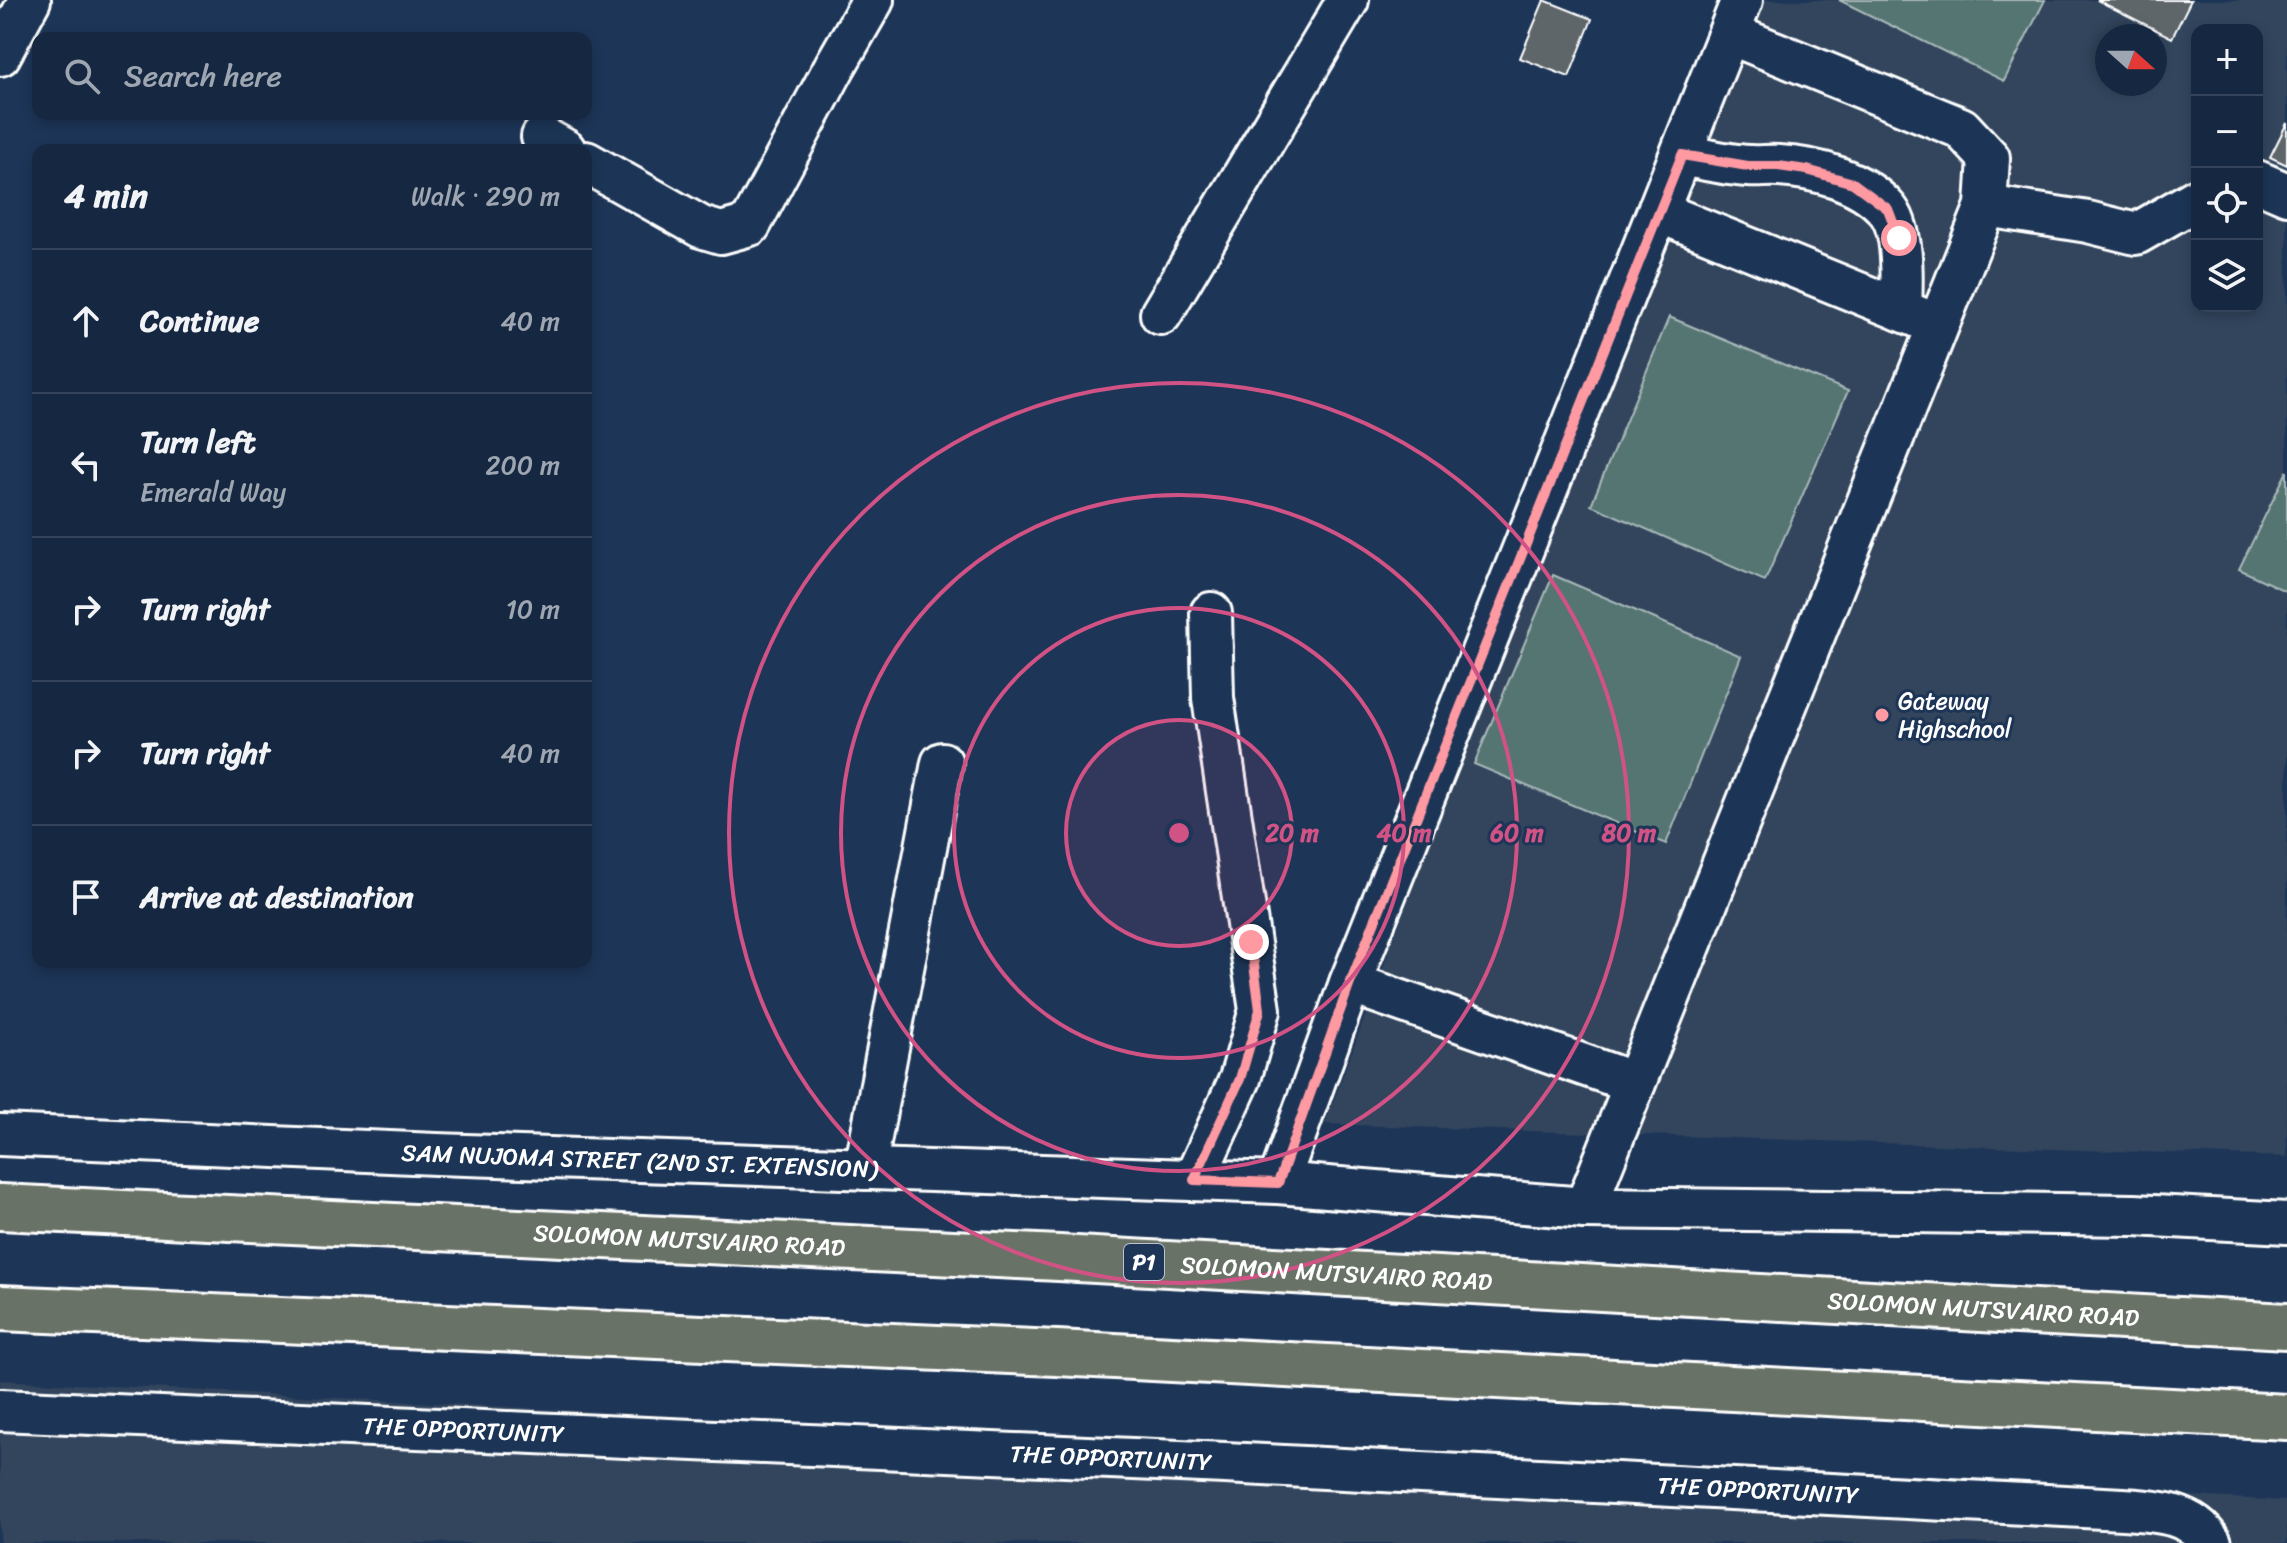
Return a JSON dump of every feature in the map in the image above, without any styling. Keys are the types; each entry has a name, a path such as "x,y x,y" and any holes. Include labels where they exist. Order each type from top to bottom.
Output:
{"highway":[{"name":"SOLOMON MUTSVAIRO ROAD","path":"0,1207 1059,1258 2287,1326"},
{"path":"0,1308 1057,1353 2287,1417"}],"street":[{"path":"0,55 30,0"},
{"path":"592,165 701,227 721,233 750,225 873,0"},
{"path":"1161,314 1348,0"},
{"path":"1278,1183 1350,983 1736,17 1961,128 1989,158 1986,206 1585,1208"},
{"path":"1682,155 1748,166 1807,170 1853,183 1888,209 1899,238 1901,310"},
{"path":"2263,184 2287,194"},
{"path":"1986,206 2088,222 2136,234 2191,202"},
{"path":"1659,212 1938,325"},
{"path":"1194,1180 1240,1079 1260,1010 1213,698 1211,613"},
{"path":"865,1169 942,763"},
{"path":"1350,983 1635,1083"},
{"name":"SAM NUJOMA STREET (2ND ST. EXTENSION)","path":"0,1135 1278,1183 1585,1208 2134,1215 2287,1223"},
{"name":"THE OPPORTUNITY","path":"0,1410 1209,1462 2123,1509 2176,1515 2190,1521 2209,1539"}],"shaded area":[{"name":"Gateway Highschool","path":"1742,0 2287,0 2287,1157 1325,1124"},
{"path":"0,1380 2287,1501 2287,1543 0,1543"}],"green space":[{"path":"1839,0 2045,0 2004,81"},
{"path":"1669,317 1848,391 1765,581 1591,505"},
{"path":"2287,471 2287,592 2239,569"},
{"path":"1553,575 1741,656 1666,844 1474,764"}],"building":[{"path":"1544,0 1592,19 1569,77 1520,58"},
{"path":"2097,0 2191,0 2172,38 2167,35 2167,24 2144,24"},
{"path":"2287,123 2287,165 2270,157"}],"place":[{"name":"Gateway Highschool","path":"1882,715"}],"route":[{"path":"1251,942 1260,1010 1240,1079 1194,1180 1278,1183 1350,983 1682,155 1748,166 1807,170 1853,183 1888,209 1899,238"}]}
